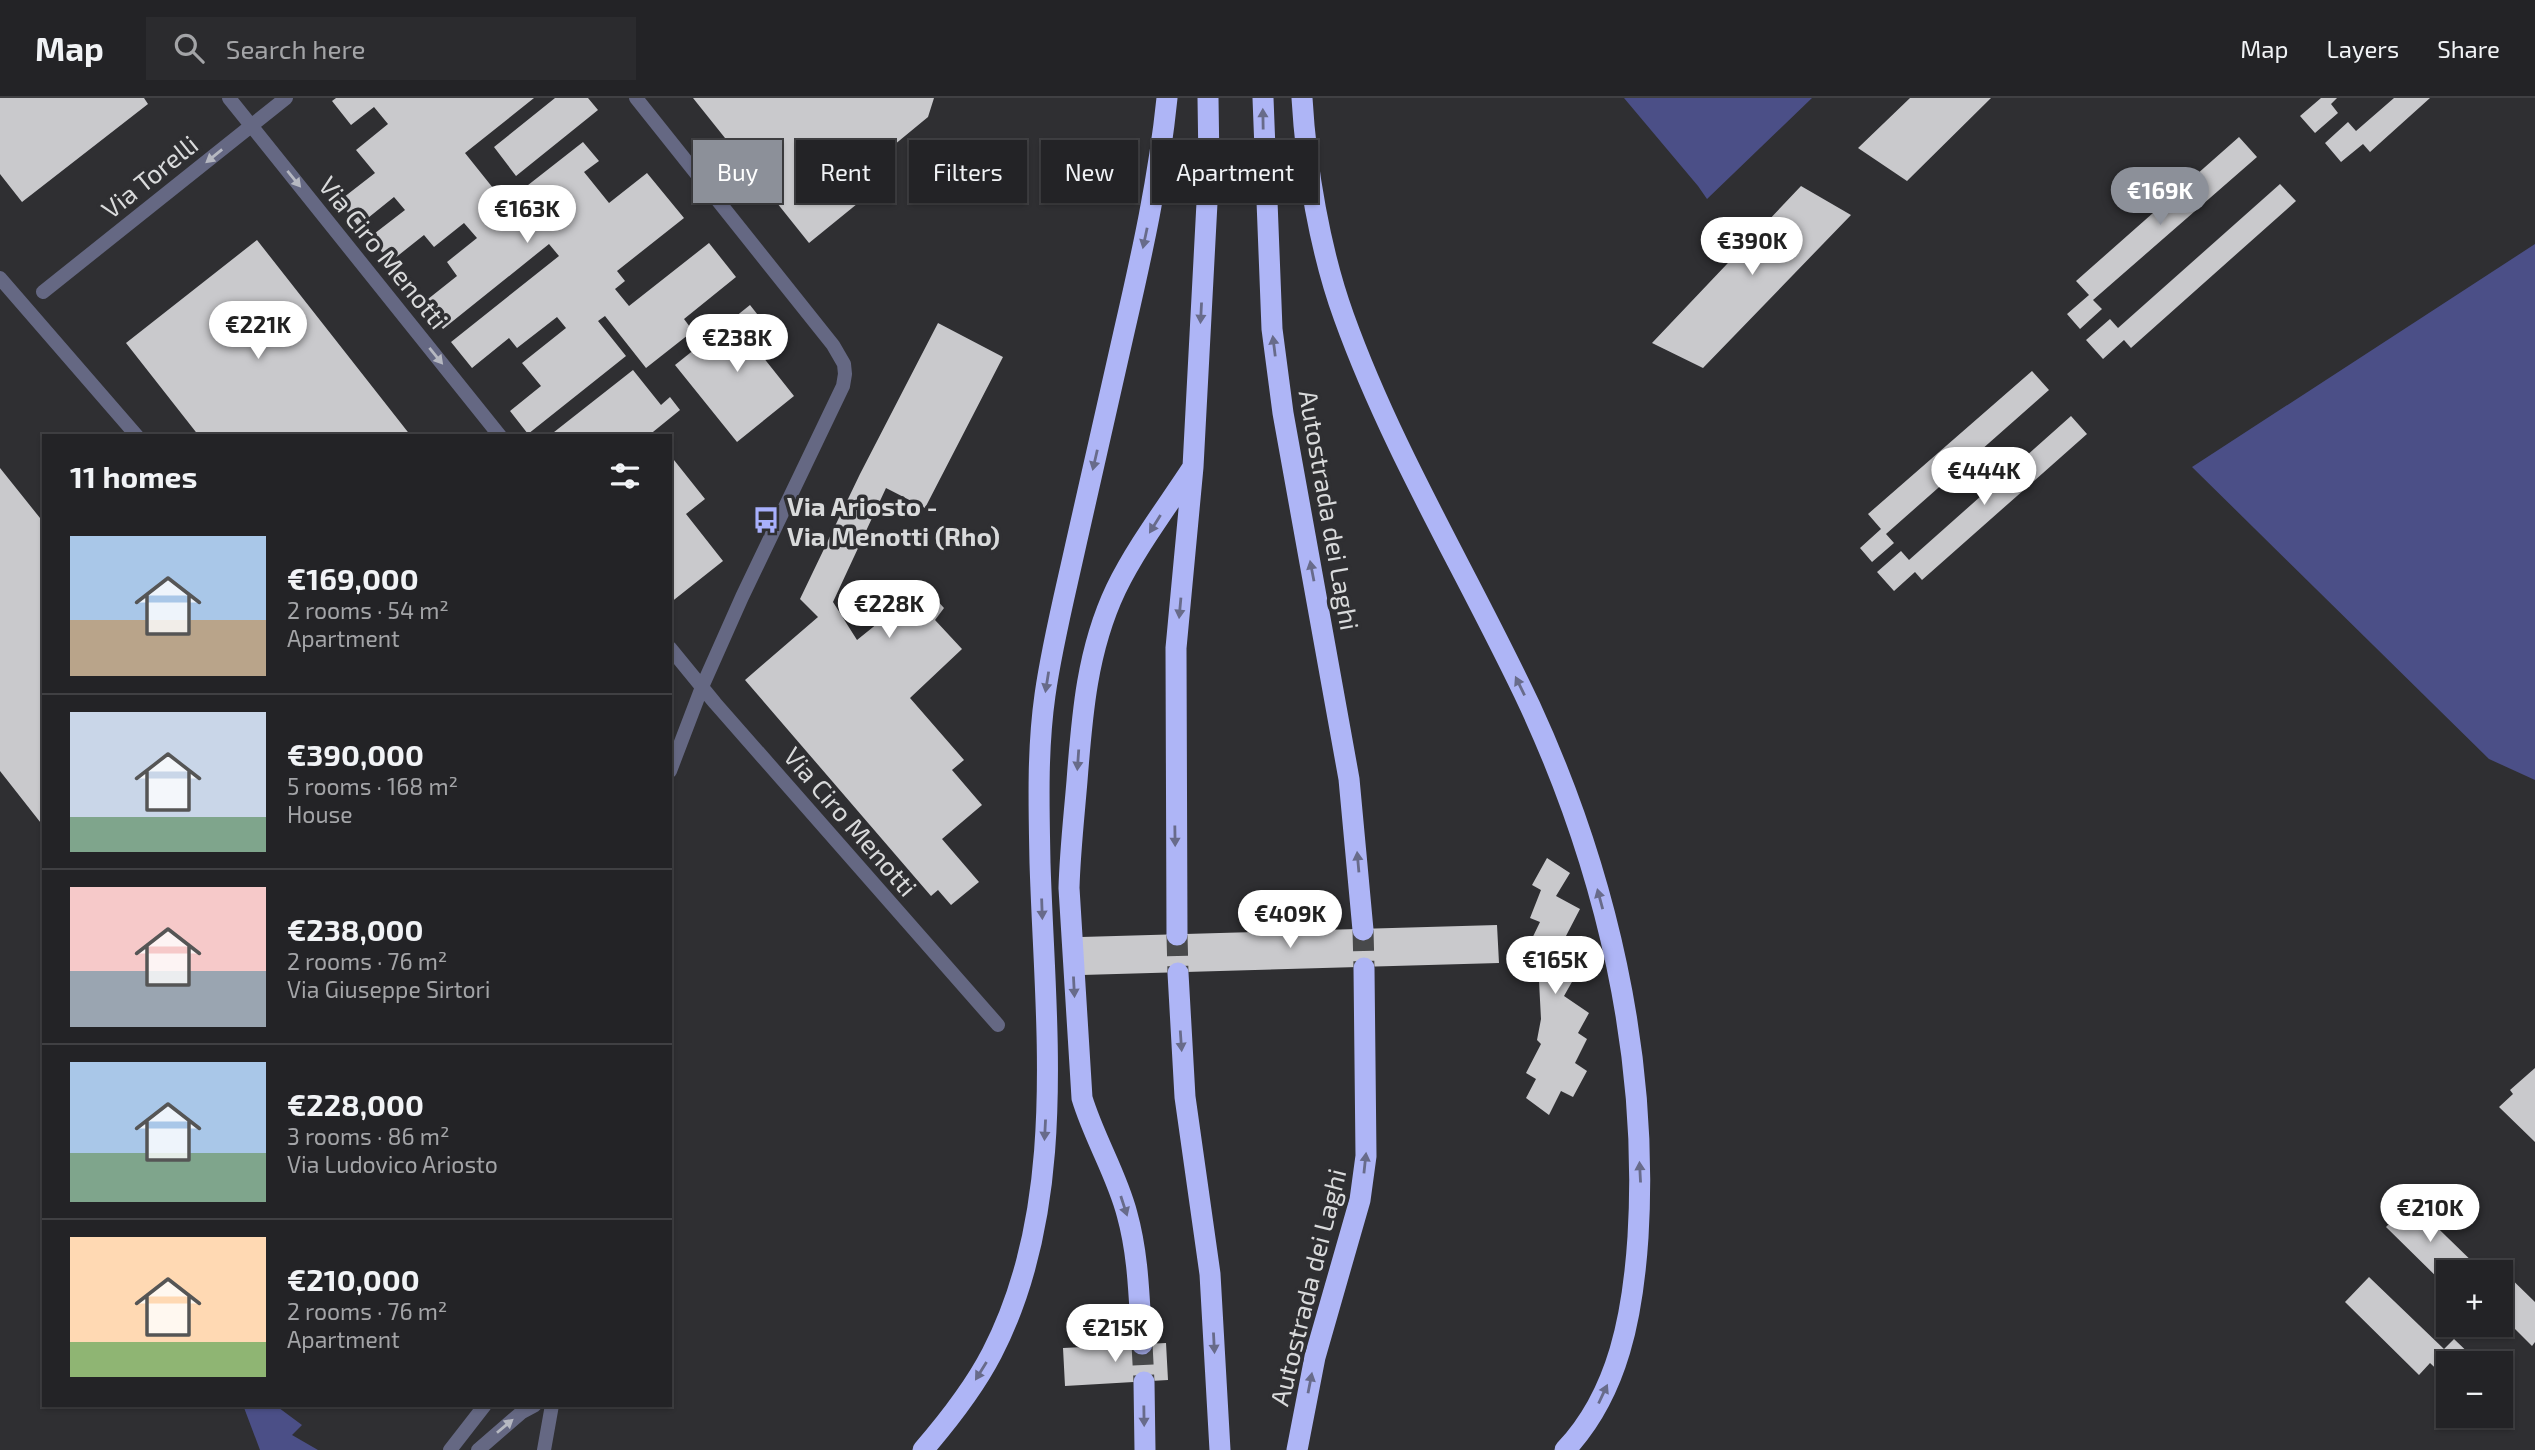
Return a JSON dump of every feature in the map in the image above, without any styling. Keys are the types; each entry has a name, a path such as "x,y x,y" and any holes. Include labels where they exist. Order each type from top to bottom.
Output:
{"highway":[{"path":"923,1450 992,1354 1011,1310 1031,1239 1045,1129 1046,1061 1039,793 1045,699 1152,202 1167,98"},
{"path":"1177,935 1176,648 1193,467 1209,165 1208,98"},
{"name":"Autostrada dei Laghi","path":"1262,98 1273,341 1283,414 1349,779 1363,930"},
{"path":"1303,98 1311,183 1342,312 1364,370 1404,459 1531,709 1595,877 1615,956 1632,1052 1641,1185 1632,1301 1612,1374 1596,1408 1564,1450"},
{"path":"1142,1344 1138,1272 1127,1214 1091,1129 1082,1098 1071,927 1070,857 1083,705 1090,663 1116,590 1193,467"},
{"name":"Autostrada dei Laghi","path":"1297,1450 1315,1357 1362,1189 1366,1156 1364,968"},
{"path":"1178,973 1185,1097 1210,1274 1220,1450"},
{"path":"1144,1382 1145,1450"}],"street":[{"name":"Via Ciro Menotti","path":"229,98 498,434"},
{"name":"Via Torelli","path":"43,292 286,98"},
{"path":"636,98 833,345 844,364 845,374 843,386 754,571 702,687 672,766"},
{"path":"0,278 135,434"},
{"name":"Via Ciro Menotti","path":"672,650 998,1025"},
{"path":"450,1450 483,1407"},
{"path":"478,1450 531,1407"},
{"path":"544,1450 552,1407"}],"shaded area":[{"path":"1624,98 1812,98 1707,199"},
{"path":"2535,244 2535,780 2489,759 2192,467"},
{"path":"244,1407 278,1407 302,1425 292,1435 318,1450 260,1450"}],"building":[{"path":"0,98 144,98 148,104 22,202 0,174"},
{"path":"336,98 534,98 465,153 505,203 583,142 599,161 584,172 609,203 647,173 684,218 617,271 625,281 615,289 629,306 709,243 736,277 684,319 693,331 646,368 605,316 598,321 626,356 528,434 510,411 541,386 522,363 566,328 557,317 517,348 509,338 472,368 451,342 559,256 549,244 443,329 423,303 457,276 447,262 477,238 464,223 434,247 424,235 390,262 370,237 405,210 394,197 358,226 339,201 375,173 356,150 388,124 374,107 351,125 332,101"},
{"path":"555,98 588,98 598,110 516,176 494,147"},
{"path":"693,98 934,98 928,117 895,144 895,140 796,140 796,203 858,203 809,243 777,203 782,203 782,140 727,140"},
{"path":"1910,98 1991,98 1907,181 1858,148"},
{"path":"2321,98 2337,98 2331,104 2338,113 2315,133 2300,116"},
{"path":"2394,98 2430,98 2370,152 2363,144 2341,162 2325,143 2348,122 2356,131"},
{"path":"2239,137 2257,157 2093,300 2102,309 2080,329 2067,314 2089,295 2076,281"},
{"path":"2280,184 2296,201 2131,348 2124,340 2103,359 2086,340 2110,319 2118,328"},
{"path":"1801,186 1851,215 1703,368 1652,343"},
{"path":"257,240 409,434 197,434 126,343"},
{"path":"750,305 780,343 763,357 794,396 737,442 675,365"},
{"path":"938,323 1003,357 925,508 886,488 833,602 857,640 924,586 944,608 935,620 962,649 910,698 964,760 952,770 982,805 942,839 979,882 951,905 938,890 931,896 745,680 818,617 800,599 860,474"},
{"path":"633,370 661,405 670,397 680,410 650,434 552,434"},
{"path":"2032,371 2049,390 1886,534 1894,543 1872,562 1860,548 1881,529 1868,514"},
{"path":"2071,416 2087,434 1922,580 1915,572 1894,591 1877,572 1901,551 1909,560"},
{"path":"672,458 705,499 686,514 723,561 672,601"},
{"path":"0,468 42,520 42,824 0,771"},
{"path":"1547,858 1570,873 1556,896 1580,909 1554,959 1577,973 1564,996 1589,1013 1578,1033 1587,1039 1575,1063 1587,1071 1573,1097 1561,1091 1549,1115 1526,1098 1536,1079 1526,1073 1541,1044 1537,1040 1541,1019 1539,981 1532,979 1538,954 1527,949 1540,922 1530,918 1541,890 1532,885"},
{"path":"1497,925 1499,963 1082,975 1081,937"},
{"path":"2535,1068 2535,1142 2499,1107 2513,1094 2510,1090"},
{"path":"2411,1202 2471,1260 2436,1260 2436,1276 2386,1227"},
{"path":"2369,1277 2444,1349 2454,1339 2466,1351 2436,1351 2436,1369 2430,1363 2419,1375 2345,1302"},
{"path":"2513,1281 2535,1302 2535,1342 2532,1346 2513,1327"},
{"path":"1166,1343 1168,1380 1065,1386 1063,1348"}],"tunnel":[{"path":"1363,930 1364,968"},
{"path":"1177,935 1178,973"},
{"path":"1142,1344 1144,1382"}],"place":[{"name":"Via Ariosto - Via Menotti (Rho)","path":"766,520"}]}
